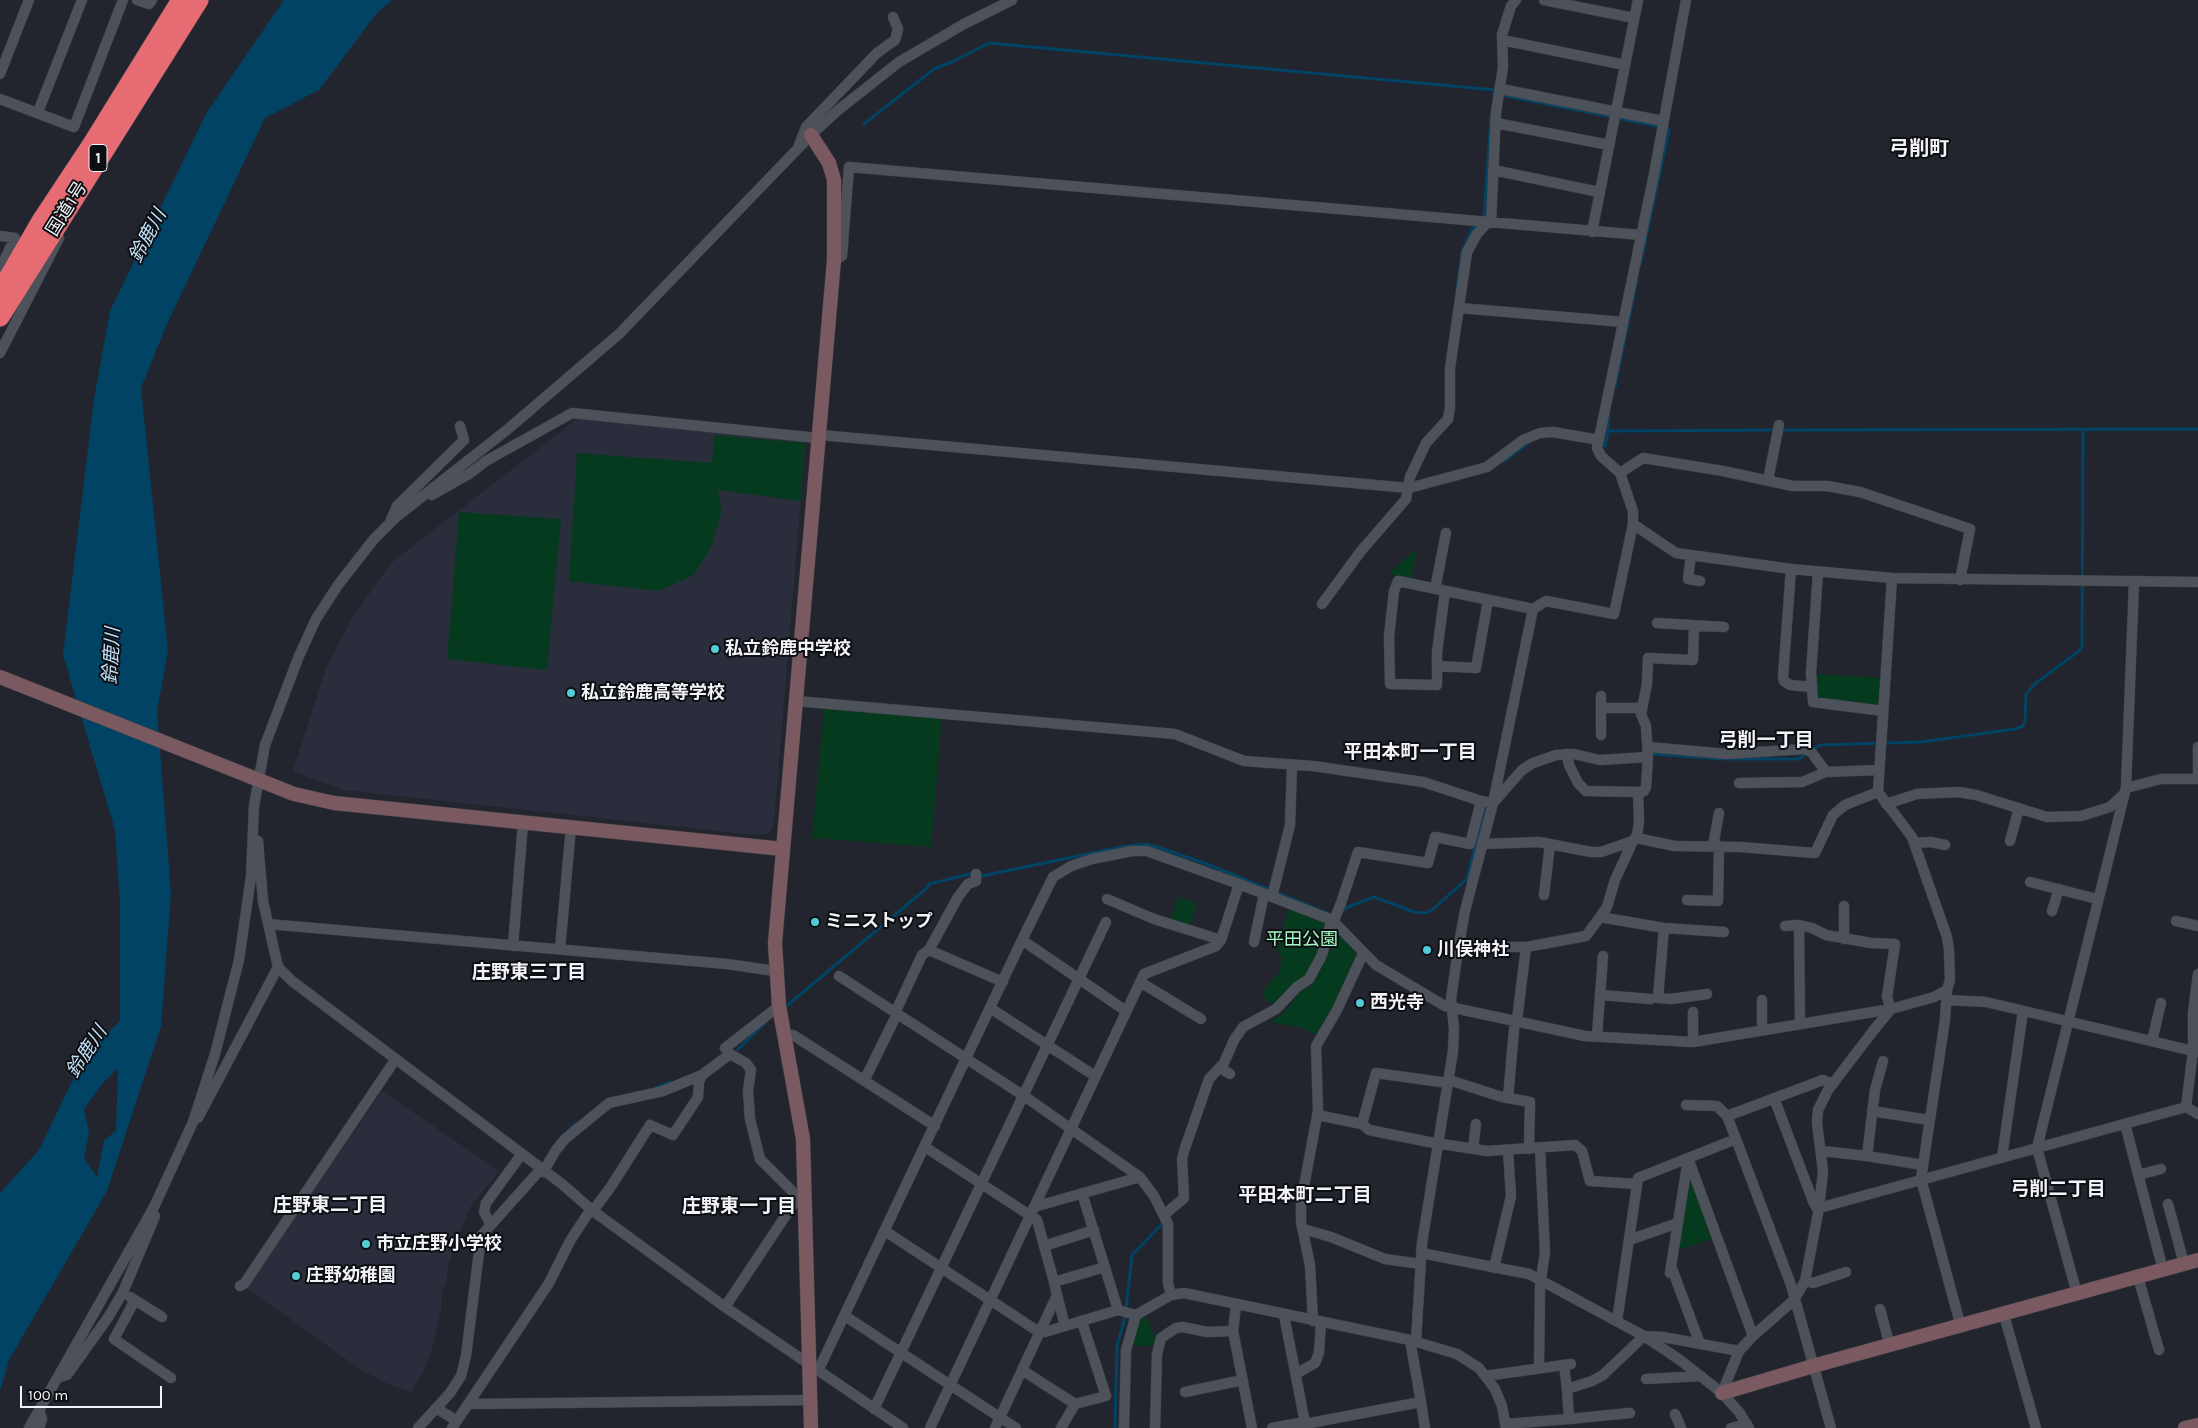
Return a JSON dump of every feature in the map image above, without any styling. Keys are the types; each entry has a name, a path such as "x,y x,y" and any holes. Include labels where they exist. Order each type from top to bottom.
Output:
{"highway":[{"name":"国道1号","path":"0,292 41,221 92,144 181,0"},
{"name":"国道1号","path":"0,317 198,0"}],"street":[{"path":"0,74 30,0"},
{"path":"38,112 82,0"},
{"path":"0,99 74,126 123,0"},
{"path":"137,0 149,4 152,0"},
{"path":"29,1428 154,1207 193,1122 215,1054 239,960 251,877 254,806 265,745 299,656 316,619 338,584 374,539 390,523 416,500 508,429 619,334 810,135 899,62 964,24 1012,0"},
{"path":"1322,604 1361,551 1406,499 1410,477 1426,443 1442,427 1450,413 1449,377 1467,252 1477,234 1489,222 1496,123 1501,89 1503,28 1516,0"},
{"path":"1544,0 1634,18"},
{"path":"1592,232 1638,0"},
{"path":"1445,592 1439,630 1437,685 1390,684 1389,637 1394,591 1398,581 1533,609 1546,601 1614,614 1634,524 1633,511 1620,473 1601,456 1598,444 1641,235 1686,0"},
{"path":"798,148 806,127 877,53 895,40 898,29 893,17"},
{"path":"1502,40 1625,65"},
{"path":"1501,89 1614,117 1663,121"},
{"path":"1496,123 1608,146"},
{"path":"810,135 829,162 834,180 834,260 775,943 775,971 779,1006 801,1118 802,1197 813,1367 810,1400 811,1428"},
{"path":"0,353 109,142"},
{"path":"834,260 842,256 849,167 1641,235"},
{"path":"1493,170 1599,192"},
{"path":"0,236 15,238 0,269"},
{"path":"1460,308 1623,322"},
{"path":"416,500 420,502 469,474 486,461 572,413 1409,488 1487,466 1523,440 1540,433 1553,432 1598,444"},
{"path":"390,523 397,506 464,440 460,426"},
{"path":"1768,480 1778,429"},
{"path":"1620,473 1643,458 1793,486 1827,486 1860,492 1970,529 1960,580"},
{"path":"1634,524 1666,548 1676,553 1818,572 1892,578 1960,580 2198,582"},
{"path":"1435,589 1446,533"},
{"path":"1691,555 1688,580 1700,581"},
{"path":"1792,569 1782,677 1790,685 1812,686"},
{"path":"1818,572 1811,649 1814,702 1883,711"},
{"path":"1892,578 1878,792 1907,829 1915,843 1947,937 1950,974 1921,1179 1961,1327"},
{"path":"2077,1294 2037,1148 2097,899 2125,792 2134,582"},
{"path":"1437,666 1476,668 1488,600"},
{"path":"1425,1428 1413,1341 1421,1258 1437,1143 1453,1051 1451,999 1459,944 1493,803 1533,609"},
{"path":"1657,623 1724,627"},
{"path":"1567,754 1578,783 1586,791 1644,791 1646,787 1648,752 1646,726 1642,718 1641,708 1647,684 1648,658 1693,660 1694,626"},
{"path":"0,677 294,794 334,803 783,849"},
{"path":"1601,696 1601,735"},
{"path":"796,701 1164,733 1244,761 1292,766 1313,766 1424,782 1481,801 1493,803"},
{"path":"1601,708 1641,708"},
{"path":"1886,804 1916,794 1959,792 1976,795 2047,817 2080,816 2110,807 2125,792 2161,779 2198,779 2198,747"},
{"path":"1493,803 1522,770 1533,763 1556,755 1567,754 1600,760 1648,752 1726,754 1809,751 1826,772"},
{"path":"1254,942 1271,893 1290,825 1292,766"},
{"path":"1738,783 1802,782 1826,772 1879,770"},
{"path":"1459,944 1526,947 1586,936 1607,906 1615,880 1634,840 1639,822 1638,792"},
{"path":"1482,844 1539,842 1590,852 1601,852 1634,840 1675,846 1716,846 1815,853 1833,815 1845,805 1878,792"},
{"path":"1166,1219 1184,1198 1182,1159 1209,1080 1220,1068 1243,1027 1276,1010 1297,987 1309,979 1322,955 1330,926 1335,918 1358,852 1428,863 1435,836 1470,844 1481,801"},
{"path":"254,806 263,901 278,967 292,981 592,1210 725,1307 903,1428"},
{"path":"2010,841 2020,808"},
{"path":"1687,900 1718,901 1716,846 1719,813"},
{"path":"513,946 523,823"},
{"path":"560,950 571,827"},
{"path":"1915,843 1931,842 1945,845"},
{"path":"1544,894 1550,844"},
{"path":"813,1367 845,1316 1055,874 1092,858 1132,851 1147,851 1271,893 1332,920 1335,918"},
{"path":"864,1079 922,955 929,950 958,897 976,877"},
{"path":"2030,882 2097,899"},
{"path":"930,1428 1144,974 1216,946 1221,940 1240,884"},
{"path":"2052,911 2059,889"},
{"path":"1107,899 1154,919 1221,940"},
{"path":"1844,906 1844,939"},
{"path":"1600,917 1664,928 1724,932"},
{"path":"1335,918 1363,954 1388,974 1446,1006 1585,1036 1693,1042 1891,1009 1947,995 1986,1002 2196,1052"},
{"path":"2176,921 2198,926"},
{"path":"874,1409 1106,922"},
{"path":"268,924 775,971"},
{"path":"1785,926 1799,925 1812,928 1826,935 1844,939 1895,944 1887,997 1891,1009"},
{"path":"1799,925 1800,1023"},
{"path":"1664,928 1658,998 1671,999 1707,994"},
{"path":"1022,940 1126,1011"},
{"path":"1508,1098 1526,947"},
{"path":"929,950 1003,982"},
{"path":"1296,1374 1315,1363 1319,1353 1310,1264 1301,1222 1301,1202 1317,1115 1316,1046 1337,1010 1363,954"},
{"path":"1597,1036 1603,956"},
{"path":"193,1122 200,1117 278,967"},
{"path":"2186,1107 2196,1052 2193,1013 2198,974"},
{"path":"839,976 1024,1096 1140,1176 1166,1219 1168,1282 1171,1294"},
{"path":"1140,982 1201,1019"},
{"path":"1600,995 1652,999"},
{"path":"1762,1000 1762,1030"},
{"path":"2152,1041 2161,1003"},
{"path":"418,1428 450,1393 461,1376 466,1356 481,1236 488,1221 523,1192 565,1139 609,1103 621,1099 649,1095 702,1074 779,1006"},
{"path":"990,1008 1095,1076"},
{"path":"1722,1393 1739,1351 1794,1300 1805,1281 1819,1208 1823,1171 1817,1114 1823,1099 1833,1084 1872,1031 1891,1009"},
{"path":"2002,1157 2023,1011"},
{"path":"1693,1012 1693,1042"},
{"path":"785,1035 793,1035 935,1126"},
{"path":"728,1051 746,1063 751,1070 748,1092 750,1119 760,1159 802,1197"},
{"path":"240,1286 244,1284 395,1060"},
{"path":"1868,1156 1875,1090 1883,1061"},
{"path":"1220,1068 1230,1074"},
{"path":"1362,1124 1376,1073 1449,1081 1508,1098 1530,1102 1545,1252 1539,1299 1539,1368"},
{"path":"436,1408 454,1424 549,1284 570,1241 612,1185 650,1125 673,1135 698,1097 699,1082 702,1074"},
{"path":"1727,1116 1824,1080 1833,1084"},
{"path":"1774,1098 1813,1201 1816,1207 1819,1208"},
{"path":"1686,1104 1717,1106 1727,1116 1791,1285 1830,1428"},
{"path":"1819,1208 2186,1107 2198,1114"},
{"path":"1872,1111 1929,1120"},
{"path":"1317,1115 1362,1124 1368,1130 1473,1148 1508,1150 1576,1145 1582,1151 1590,1181 1637,1184"},
{"path":"1473,1148 1476,1124"},
{"path":"2125,1124 2163,1270"},
{"path":"1617,1321 1638,1178 1736,1140"},
{"path":"925,1146 982,1183 1032,1211 1037,1220 1065,1326"},
{"path":"1494,1268 1511,1196 1508,1150"},
{"path":"1822,1152 1868,1156 1922,1165"},
{"path":"488,1221 486,1203 521,1155"},
{"path":"1688,1158 1671,1269 1700,1344"},
{"path":"1688,1158 1753,1336"},
{"path":"2138,1175 2160,1168"},
{"path":"1032,1211 1082,1193 1140,1176"},
{"path":"1082,1193 1120,1311"},
{"path":"725,1307 802,1197"},
{"path":"2168,1204 2184,1264"},
{"path":"58,1378 67,1375 109,1316 123,1292 155,1216 154,1207"},
{"path":"1629,1240 1678,1223"},
{"path":"1303,1229 1385,1258 1421,1258 1529,1274 1644,1336 1722,1393 1748,1426"},
{"path":"1044,1246 1094,1230"},
{"path":"885,1231 1039,1332 1120,1311 1135,1314 1171,1294 1184,1293 1413,1341 1457,1354 1472,1363 1495,1389 1502,1406 1506,1426 1576,1422 1630,1413"},
{"path":"1722,1393 2198,1260"},
{"path":"1054,1282 1105,1267"},
{"path":"1805,1281 1813,1284 1846,1272"},
{"path":"2138,1277 2159,1350"},
{"path":"123,1292 162,1317"},
{"path":"995,1428 1057,1295"},
{"path":"135,1300 114,1339 171,1378"},
{"path":"1236,1305 1234,1330 1252,1428"},
{"path":"1880,1309 1890,1346"},
{"path":"1124,1428 1126,1350 1135,1314"},
{"path":"1284,1315 1305,1425"},
{"path":"2004,1315 2036,1428"},
{"path":"845,1316 1016,1428"},
{"path":"1061,1428 1076,1404 1106,1396 1082,1322"},
{"path":"1155,1428 1157,1354 1161,1338 1176,1328 1183,1327 1207,1332 1234,1330"},
{"path":"1567,1389 1592,1381 1603,1375 1644,1336 1663,1337 1739,1351"},
{"path":"1485,1376 1568,1364 1567,1389 1576,1422"},
{"path":"1022,1370 1076,1404"},
{"path":"1646,1379 1700,1376"},
{"path":"1186,1392 1243,1380"},
{"path":"469,1404 810,1400"},
{"path":"1272,1428 1305,1425 1421,1402"},
{"path":"39,1411 42,1419 39,1428"},
{"path":"1675,1414 1681,1428"},
{"path":"2185,1428 2198,1425"},
{"path":"1731,1428 1748,1426"}],"shaded area":[{"path":"577,419 806,439 774,823 770,833 755,835 343,790 293,771 326,668 352,618 391,563"},
{"name":"市立庄野小学校","path":"382,1091 499,1171 471,1206 462,1226 449,1262 432,1349 424,1371 411,1392 388,1384 361,1370 247,1288"}],"green space":[{"path":"714,435 805,443 801,501 718,490 722,511 711,547 694,575 658,591 569,581 577,453 712,463"},
{"path":"459,512 561,519 547,670 447,659"},
{"path":"1417,549 1411,579 1395,576 1389,572"},
{"path":"1815,674 1882,678 1880,704 1878,706 1822,701 1815,697"},
{"path":"824,707 942,718 931,847 812,838"},
{"path":"1178,897 1197,903 1190,925 1171,918"},
{"name":"平田公園","path":"1289,906 1326,921 1327,925 1322,947 1307,977 1277,1007 1262,996 1266,987 1279,973 1282,958 1277,951"},
{"path":"1336,932 1357,954 1353,967 1318,1036 1307,1029 1270,1022 1285,1012 1300,992 1312,986 1331,949"},
{"path":"1693,1182 1713,1239 1678,1250 1689,1183"},
{"path":"1147,1316 1155,1340 1154,1346 1131,1346 1139,1321"}],"water":[{"name":"鈴鹿川","path":"284,0 392,0 376,14 319,90 265,118 166,326 141,388 168,651 157,711 171,894 161,1026 107,1191 9,1360 0,1391 0,1193 39,1150 85,1054 120,1021 120,904 115,830 63,655 94,399 110,311 207,112","holes":["118,1068 116,1131 104,1140 97,1177 84,1158 89,1133 84,1109 102,1084"]}],"waterway":[{"path":"864,124 934,69 989,43 1495,90 1494,94"},
{"path":"1506,96 1657,126"},
{"path":"1484,217 1491,115"},
{"path":"1640,266 1669,130 1666,127"},
{"path":"1456,294 1462,252 1472,229 1476,225"},
{"path":"1615,387 1637,280"},
{"path":"1608,431 1609,415"},
{"path":"1781,430 2198,429"},
{"path":"1601,445 1605,446 1608,431 1775,430"},
{"path":"1812,750 1820,745 1921,742 2015,729 2023,726 2025,722 2026,694 2036,683 2079,651 2082,646 2083,430"},
{"path":"1504,461 1531,441"},
{"path":"1650,754 1723,759 1799,759 1807,753"},
{"path":"1341,912 1348,907 1374,897 1414,912 1426,913 1432,910 1467,879 1484,810"},
{"path":"783,1009 927,888 929,884 970,874 977,877 1121,847 1146,844 1160,848 1207,864 1334,916"},
{"path":"738,1049 766,1022"},
{"path":"656,1088 671,1082"},
{"path":"563,1135 575,1124"},
{"path":"1115,1428 1117,1346 1125,1317 1132,1255 1165,1221"}],"place":[{"name":"私立鈴鹿中学校","path":"715,649"},
{"name":"私立鈴鹿高等学校","path":"571,693"},
{"name":"ミニストップ","path":"815,922"},
{"name":"川俣神社","path":"1427,950"},
{"name":"西光寺","path":"1360,1003"},
{"name":"市立庄野小学校","path":"366,1244"},
{"name":"庄野幼稚園","path":"296,1276"}],"district":[{"name":"弓削町","path":"1919,149"},
{"name":"弓削一丁目","path":"1766,741"},
{"name":"平田本町一丁目","path":"1410,753"},
{"name":"庄野東三丁目","path":"529,973"},
{"name":"弓削二丁目","path":"2058,1190"},
{"name":"平田本町二丁目","path":"1305,1196"},
{"name":"庄野東二丁目","path":"330,1206"},
{"name":"庄野東一丁目","path":"739,1207"}]}
